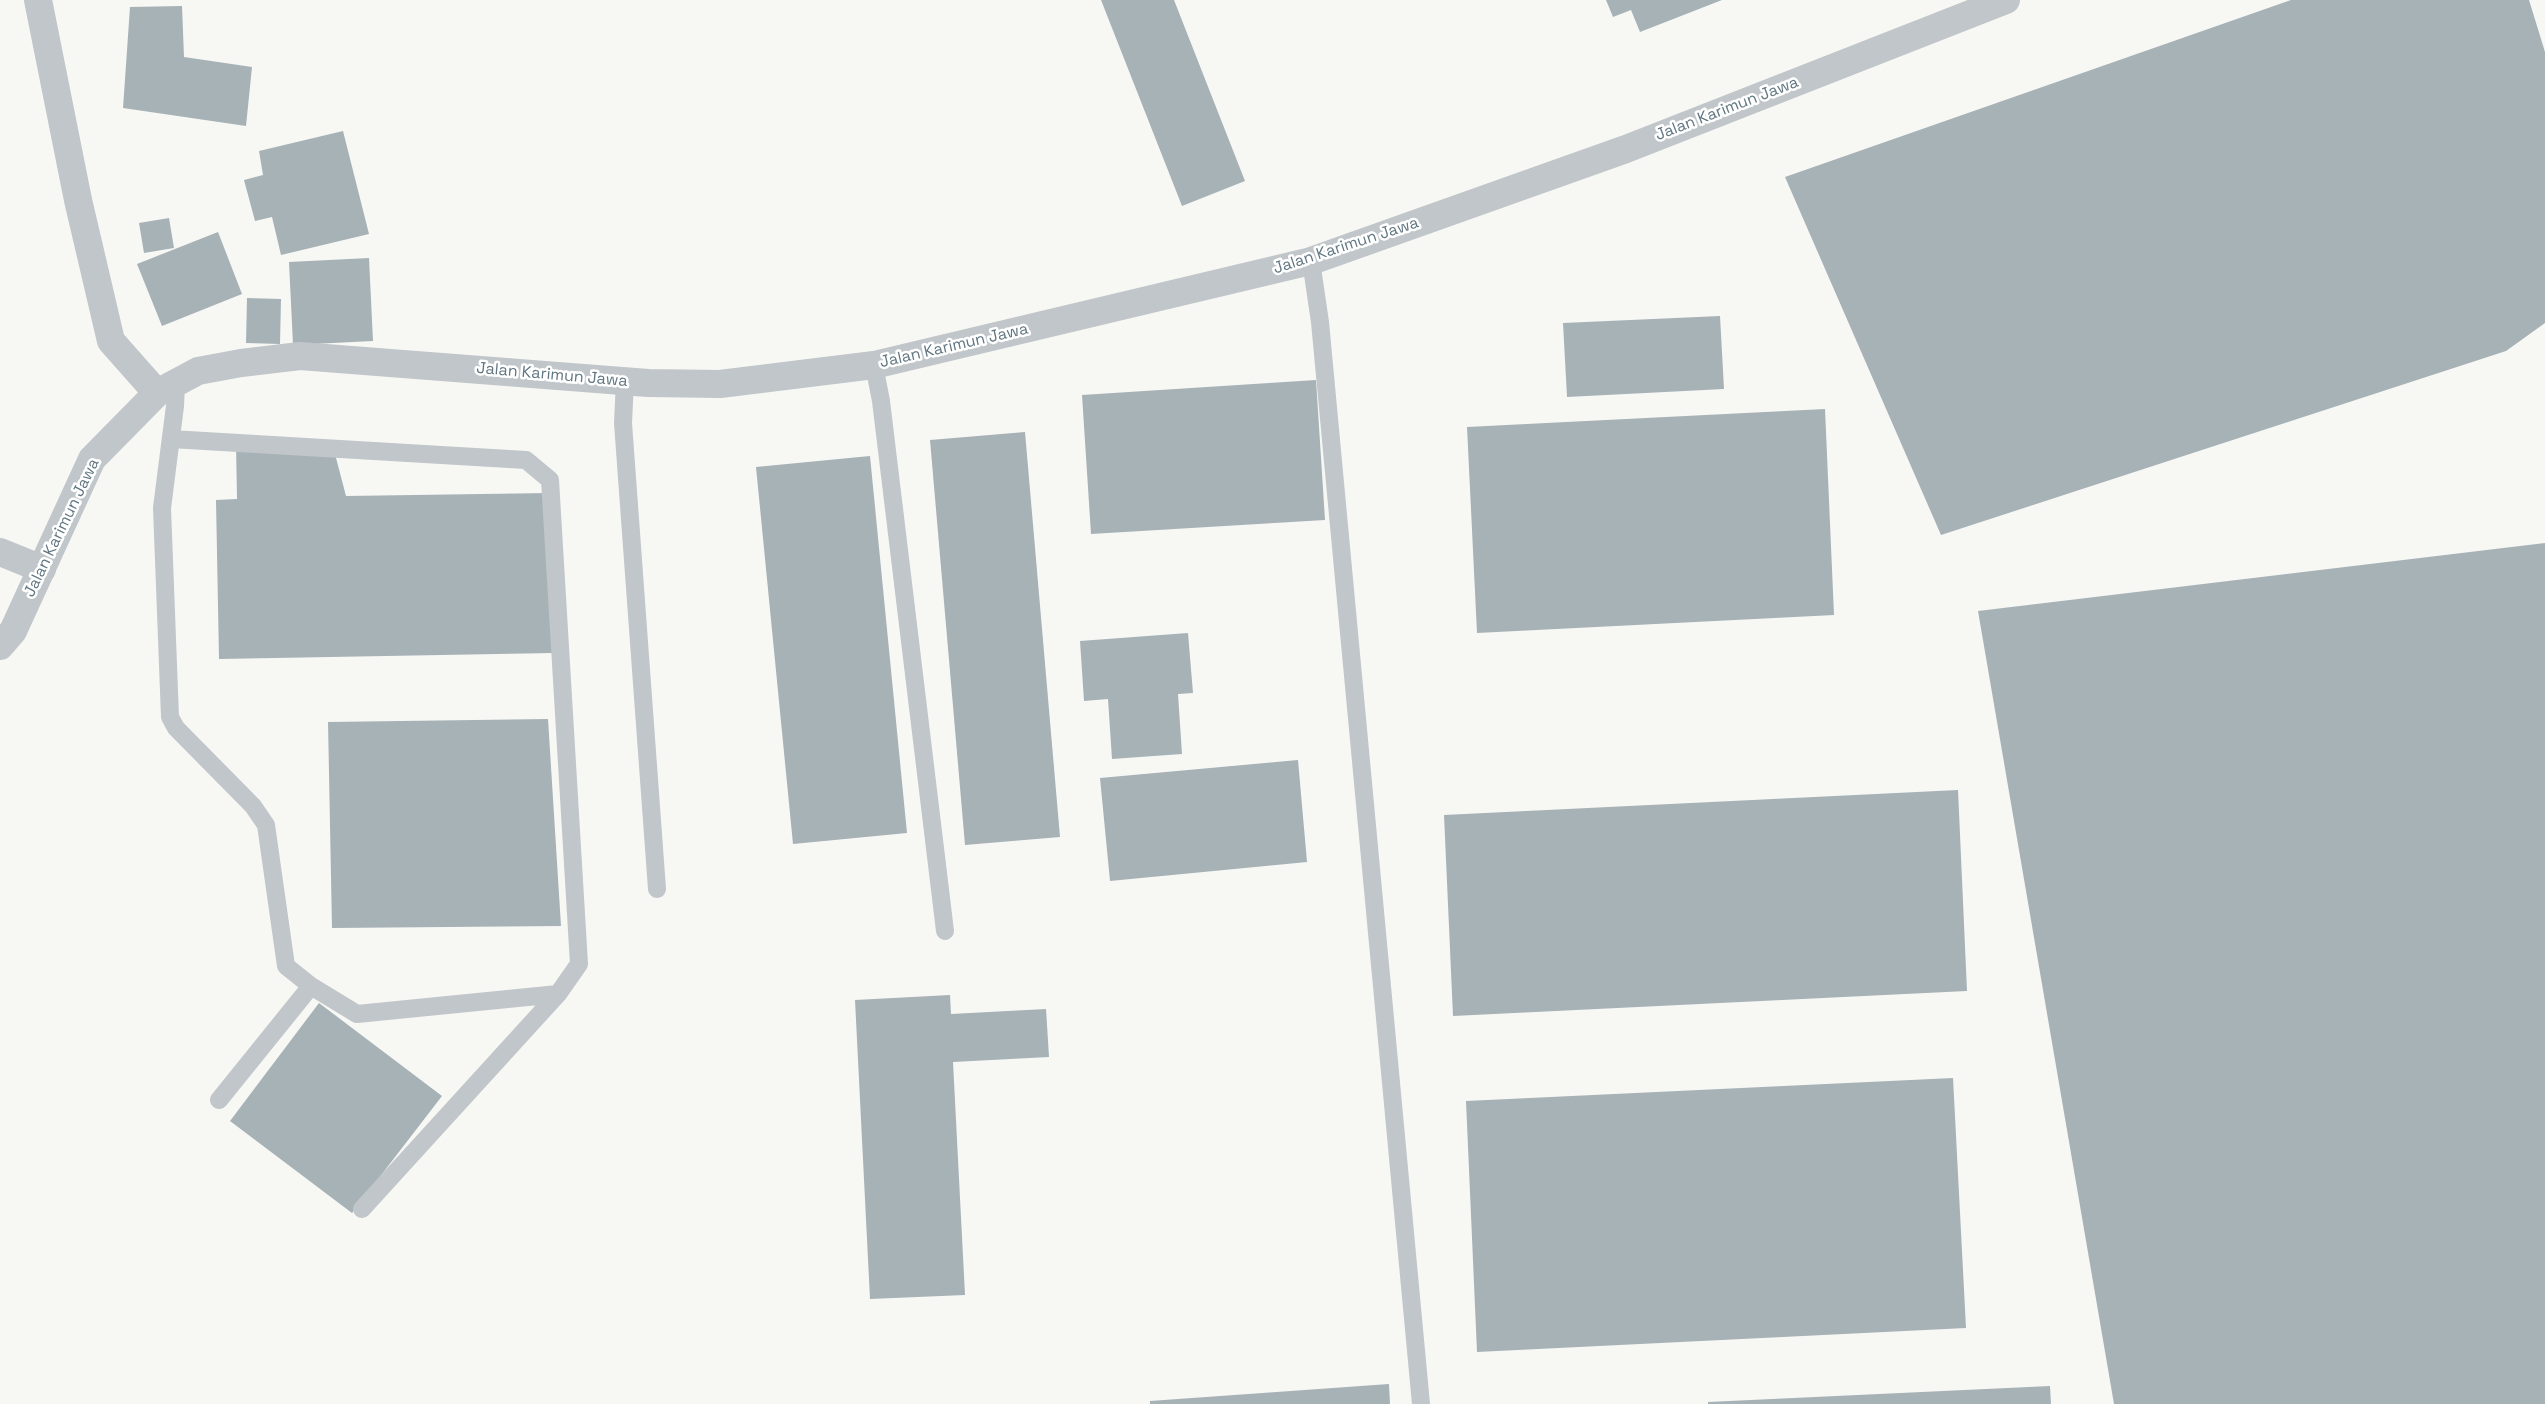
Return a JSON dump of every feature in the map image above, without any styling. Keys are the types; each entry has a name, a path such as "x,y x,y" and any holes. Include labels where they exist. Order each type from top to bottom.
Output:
{"street":[{"path":"38,0 78,200 111,341 166,388"},
{"name":"Jalan Karimun Jawa","path":"0,646 13,631 92,459 166,388 198,371 241,363 300,356 625,381 720,384 874,365 1311,261 1626,149 2006,0"},
{"path":"0,552 42,568"}],"lane":[{"path":"1311,261 1321,332 1421,1404"},
{"path":"874,365 883,411 945,931"},
{"path":"625,381 623,433 657,889"},
{"path":"166,388 171,439 162,508 170,717 176,728 252,806 266,825 286,966 311,986 357,1014 558,994"},
{"path":"171,439 526,460 550,480 579,964 558,994 362,1209"},
{"path":"219,1100 311,986"}],"building":[{"path":"1101,0 1174,0 1245,181 1182,206"},
{"path":"1606,0 1722,0 1640,32 1631,10 1613,17"},
{"path":"2291,0 2529,0 2545,52 2545,323 2506,351 1941,535 1785,177"},
{"path":"182,6 184,57 252,67 246,126 123,108 130,7"},
{"path":"343,131 369,234 281,255 272,217 255,221 244,180 263,175 259,151"},
{"path":"169,218 174,248 144,253 139,223"},
{"path":"218,232 242,294 162,326 137,264"},
{"path":"369,258 373,341 293,345 289,262"},
{"path":"247,298 281,299 280,344 246,343"},
{"path":"1720,316 1724,389 1567,397 1563,323"},
{"path":"1316,380 1325,520 1091,534 1082,395"},
{"path":"1825,409 1834,615 1477,633 1467,427"},
{"path":"1025,432 1060,837 965,845 930,440"},
{"path":"236,443 335,454 346,496 550,493 553,653 219,659 216,500 237,499"},
{"path":"870,456 907,833 793,844 756,467"},
{"path":"2545,543 2545,1404 2114,1404 1978,611"},
{"path":"1188,633 1193,693 1178,694 1182,754 1112,759 1108,699 1084,701 1080,641"},
{"path":"548,719 561,926 332,928 328,722"},
{"path":"1298,760 1307,862 1110,881 1100,778"},
{"path":"1958,790 1967,991 1453,1016 1444,815"},
{"path":"950,995 951,1014 1046,1009 1049,1057 953,1062 965,1295 870,1299 855,1000"},
{"path":"319,1003 442,1096 352,1213 230,1121"},
{"path":"1953,1078 1966,1328 1477,1352 1466,1101"},
{"path":"1389,1384 1390,1404 1150,1404 1150,1401"},
{"path":"2050,1386 2051,1404 1708,1404 1708,1402"}]}
